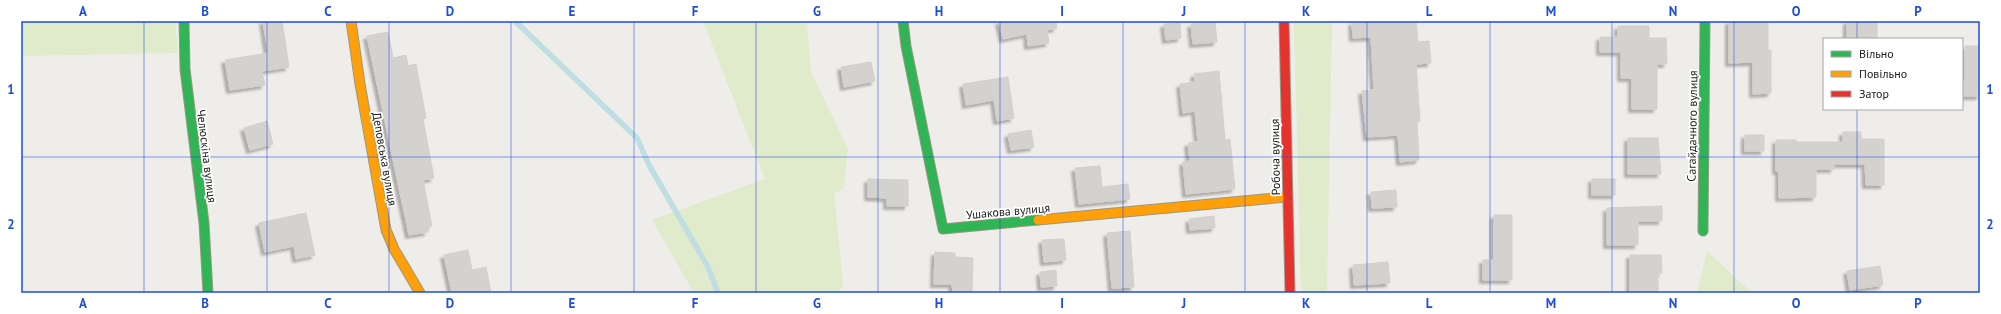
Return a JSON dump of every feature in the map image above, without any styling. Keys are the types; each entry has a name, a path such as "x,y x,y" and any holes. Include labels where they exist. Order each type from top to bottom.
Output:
{"street":[{"name":"Челюскіна вулиця","path":"184,21 185,69 204,223 208,293"},
{"name":"Деповська вулиця","path":"351,21 360,84 386,230 392,244 420,293"},
{"name":"Ушакова вулиця","path":"903,21 909,60 943,229 1287,197"},
{"name":"Робоча вулиця","path":"1284,21 1290,293"},
{"name":"Сагайдачного вулиця","path":"1703,231 1705,21"}],"green space":[{"path":"21,21 175,21 178,53 21,56"},
{"path":"703,21 807,21 811,72 848,149 844,188 834,194 843,284 839,293 694,293 652,220 765,179"},
{"path":"1294,21 1332,21 1327,293 1301,293"},
{"path":"1707,251 1752,293 1697,293"}],"building":[{"path":"263,21 282,21 289,67 262,71 265,85 230,90 225,60 268,53"},
{"path":"999,21 1056,21 1057,28 1047,30 1049,43 1028,46 1027,34 1003,39"},
{"path":"1416,21 1418,42 1429,41 1431,63 1416,64 1420,121 1417,121 1419,160 1400,162 1398,135 1367,137 1362,91 1374,90 1371,37 1353,38 1352,22"},
{"path":"1729,21 1768,21 1768,50 1771,50 1771,93 1753,94 1753,62 1729,63"},
{"path":"1847,21 1877,21 1877,38 1847,38"},
{"path":"1215,22 1217,42 1193,44 1191,24"},
{"path":"1180,23 1181,38 1166,40 1164,24"},
{"path":"1618,26 1649,26 1649,38 1666,38 1667,64 1657,64 1657,109 1632,109 1632,78 1621,78 1621,52 1600,52 1600,37 1618,37"},
{"path":"388,32 393,58 406,55 408,66 416,64 426,118 423,119 434,178 423,180 432,226 427,227 428,232 409,235 367,36"},
{"path":"1965,46 1980,46 1980,96 1963,96 1963,81 1965,81"},
{"path":"871,62 875,81 844,87 841,67"},
{"path":"1219,71 1225,140 1230,139 1235,189 1186,194 1183,162 1190,161 1188,143 1198,142 1195,111 1183,113 1180,84 1195,82 1194,74"},
{"path":"1008,77 1014,118 997,121 994,100 966,105 963,84"},
{"path":"267,121 273,144 250,150 244,128"},
{"path":"1031,130 1034,147 1011,150 1008,134"},
{"path":"1843,132 1861,132 1861,139 1884,139 1884,185 1866,185 1865,164 1834,164 1834,169 1816,169 1816,197 1779,198 1779,171 1776,171 1776,140 1796,140 1796,142 1843,142"},
{"path":"1745,135 1764,135 1764,151 1745,151"},
{"path":"1628,138 1658,138 1661,174 1628,174"},
{"path":"1100,166 1102,187 1128,184 1130,199 1079,204 1075,168"},
{"path":"868,179 908,180 908,206 887,206 887,198 868,197"},
{"path":"1592,179 1615,179 1615,195 1592,195"},
{"path":"1396,190 1397,207 1372,208 1371,192"},
{"path":"1662,206 1662,221 1638,221 1638,245 1607,245 1607,208"},
{"path":"306,213 315,255 296,259 294,246 265,252 259,223"},
{"path":"1494,215 1512,215 1512,280 1483,280 1483,260 1494,260"},
{"path":"1214,216 1215,228 1190,230 1189,219"},
{"path":"1130,231 1134,287 1112,288 1107,233"},
{"path":"1064,239 1066,260 1044,262 1042,240"},
{"path":"468,250 472,270 486,267 491,293 452,293 444,255"},
{"path":"935,252 955,253 955,257 973,258 972,293 953,293 952,284 934,284"},
{"path":"1630,255 1661,255 1662,273 1658,273 1658,293 1630,293"},
{"path":"1388,262 1390,283 1354,285 1353,265"},
{"path":"1880,266 1883,285 1850,290 1847,271"},
{"path":"1056,270 1057,286 1041,287 1040,272"}],"waterway":[{"path":"515,21 637,138 649,165 708,267 718,293"}],"traffic: fast":[{"path":"184,21 185,69 204,223 208,293"},
{"path":"903,21 906,46 943,229 1038,220"},
{"path":"1703,231 1705,21"}],"traffic: slow":[{"path":"351,21 360,84 386,230 394,249 420,293"},
{"path":"1038,220 1287,197"}],"traffic: jam":[{"path":"1284,21 1290,293"}]}
